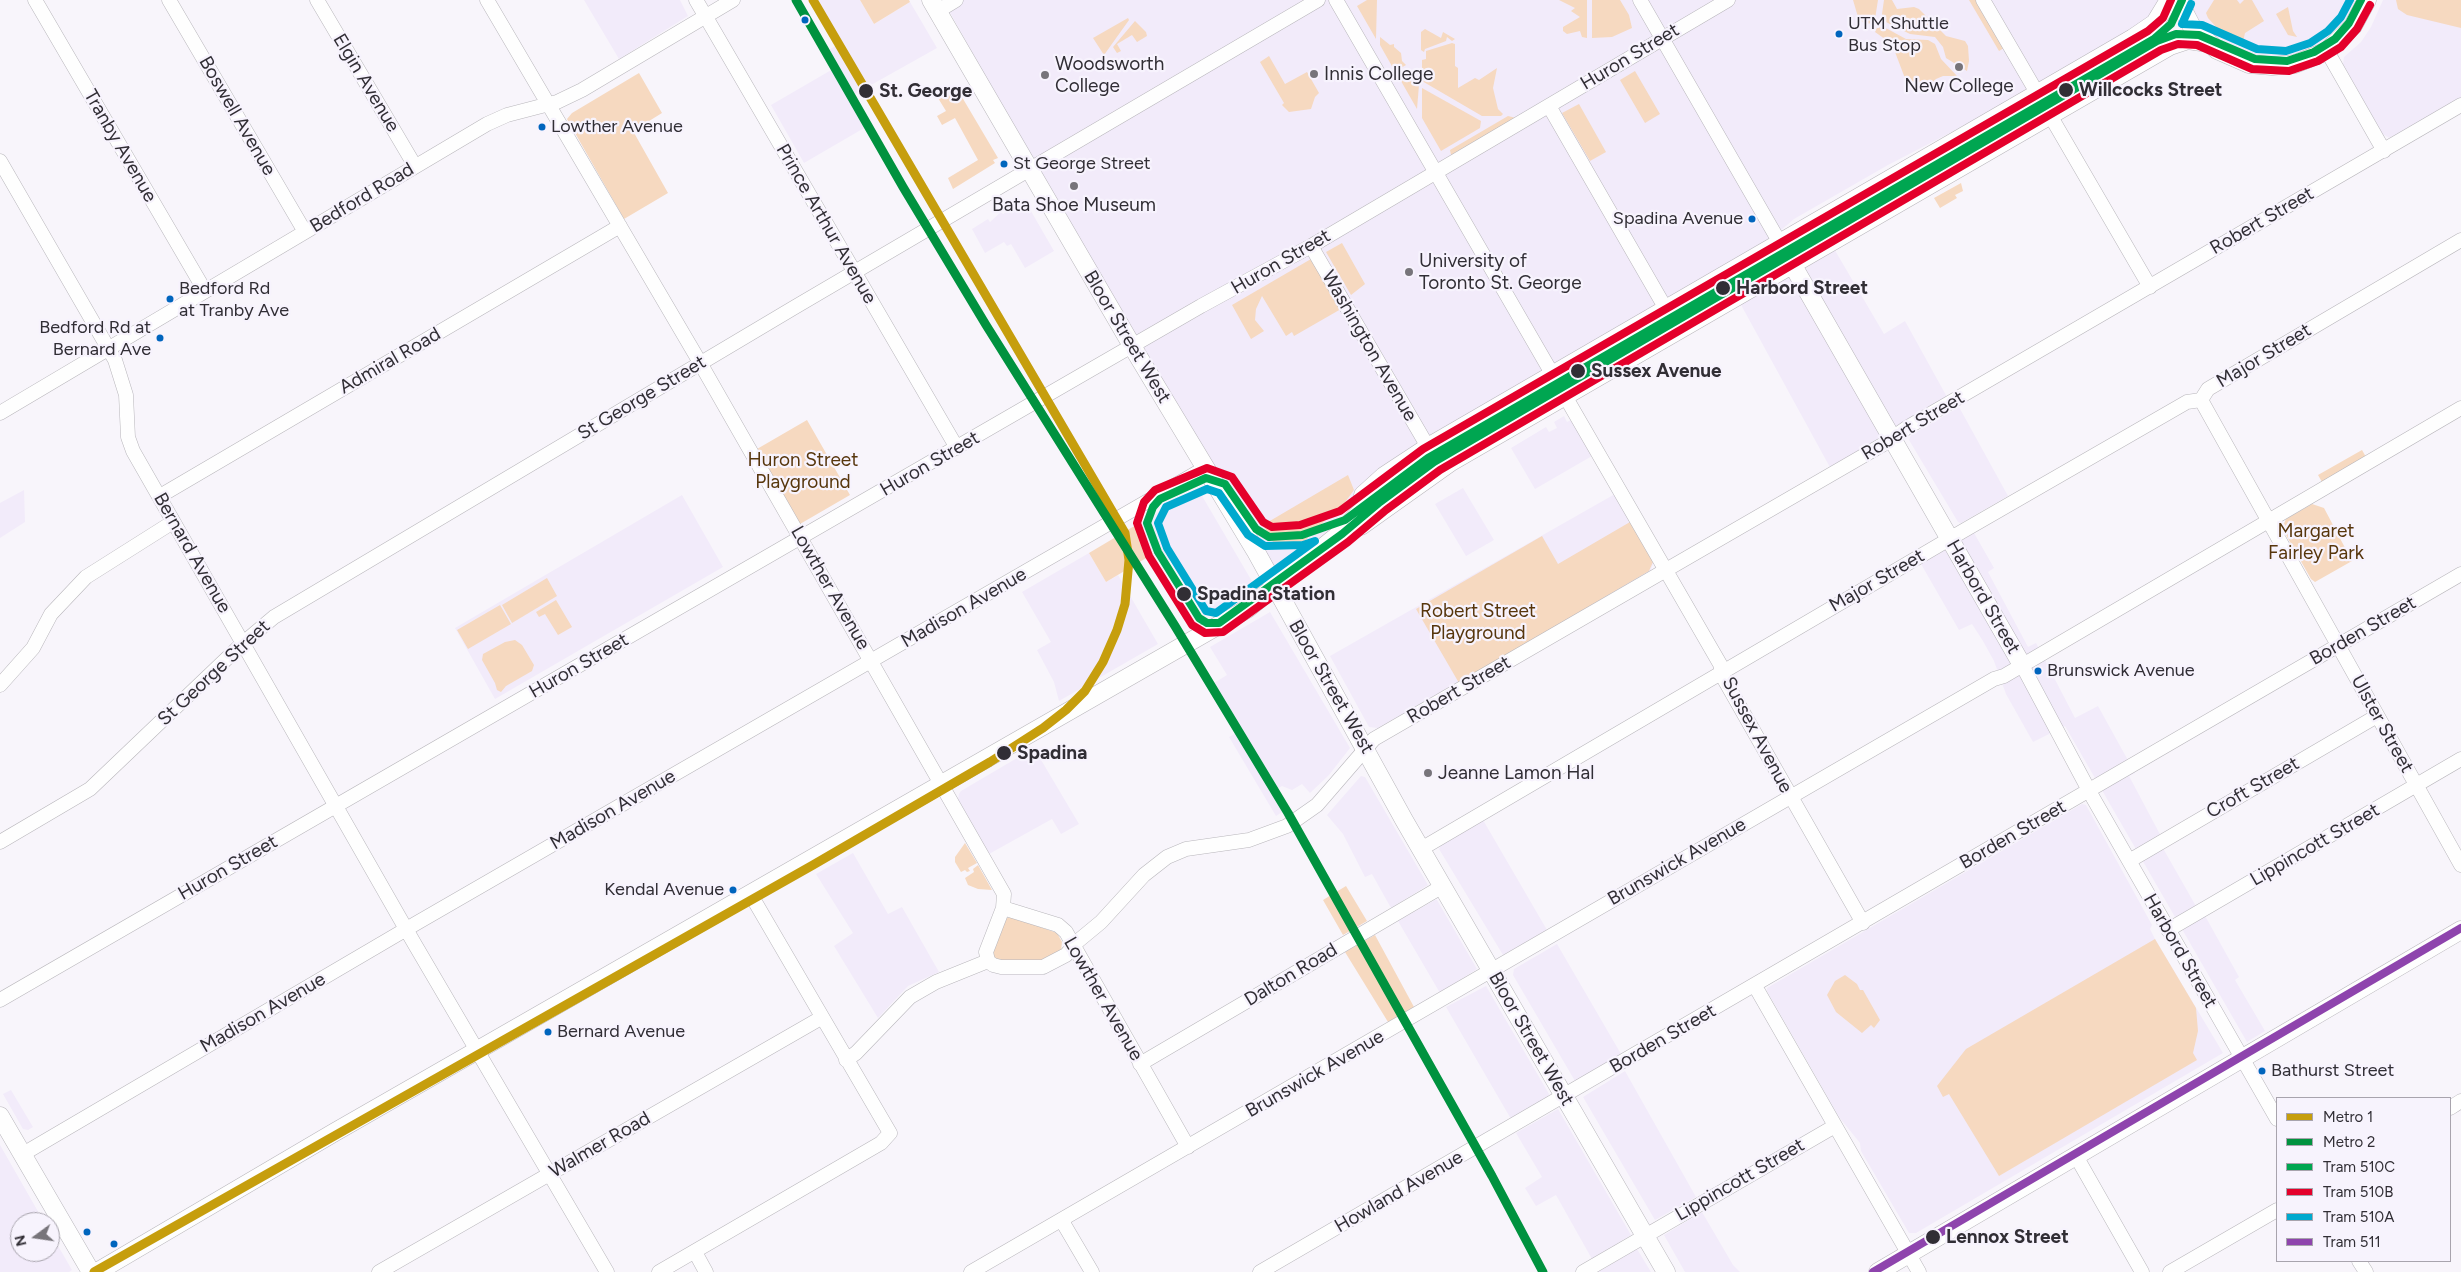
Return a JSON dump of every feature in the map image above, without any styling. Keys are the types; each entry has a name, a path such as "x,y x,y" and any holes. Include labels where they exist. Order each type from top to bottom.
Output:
{"main road":[{"path":"97,1272 478,1050 751,895 1246,609 1275,588 1336,536 1350,535 1406,460 2037,94 2147,28 2162,14 2169,0"},
{"path":"2178,0 2192,27 2208,43 2227,56 2260,66 2295,64 2326,51 2354,26 2367,0"},
{"name":"Bloor Street West","path":"935,6 1029,170 1275,588 1421,849 1666,1272"},
{"path":"1336,536 1339,522 1382,493 1451,462 2174,44 2188,40 2208,43"},
{"name":"Harbord Street","path":"1780,243 2022,665"},
{"path":"1878,1272 2461,930"},
{"path":"0,1116 90,1272"}],"street":[{"name":"Tranby Avenue","path":"35,0 205,291"},
{"name":"Boswell Avenue","path":"169,0 305,232"},
{"name":"Elgin Avenue","path":"317,0 415,166"},
{"name":"Lowther Avenue","path":"487,0 872,661 1004,894 1004,908 1058,925 1066,932 1188,1147"},
{"name":"Prince Arthur Avenue","path":"696,0 957,448"},
{"name":"Bedford Road","path":"0,413 487,124 507,115 548,104 582,90 733,0"},
{"path":"935,6 956,0"},
{"name":"St George Street","path":"0,840 90,789 242,644 274,617 700,363 1318,0"},
{"name":"Sussex Avenue","path":"1336,0 1665,570 1722,671 1724,680 1863,923"},
{"name":"Harbord Street","path":"1640,0 1780,243"},
{"name":"Huron Street","path":"0,1000 1133,346 1311,246 1728,0"},
{"path":"1983,0 2150,287"},
{"path":"2326,51 2384,151"},
{"name":"Robert Street","path":"1366,749 1374,739 2461,105"},
{"path":"1549,106 1666,309"},
{"name":"Bernard Avenue","path":"0,161 108,349 124,384 130,444 242,644 607,1272"},
{"name":"Admiral Road","path":"160,496 620,226"},
{"name":"Major Street","path":"1421,849 1950,538 2187,402 2201,400 2208,389 2461,240"},
{"name":"Washington Avenue","path":"1311,246 1428,447"},
{"name":"Ulster Street","path":"2201,400 2461,865"},
{"name":"Brunswick Avenue","path":"971,1272 1062,1221 1790,796 1994,679 2004,676 2461,408"},
{"name":"Madison Avenue","path":"22,1154 407,929 1205,468"},
{"path":"0,685 33,648 51,614 86,577 173,522"},
{"name":"Borden Street","path":"1564,1096 2461,574"},
{"name":"Harbord Street","path":"2022,665 2089,791 2276,1117"},
{"name":"Croft Street","path":"2129,861 2377,716"},
{"path":"1004,908 986,952 988,961 992,965 1001,966 1042,967 1054,962 1074,948 1078,941 1101,922 1144,875 1167,857 1186,849 1249,840 1286,826 1317,805 1366,749"},
{"name":"Lippincott Street","path":"2168,930 2461,759"},
{"name":"Dalton Road","path":"1140,1064 1443,886"},
{"path":"659,1272 886,1139 889,1130 821,1018 751,895"},
{"path":"846,1060 856,1053 910,997 936,982 988,961"},
{"path":"1755,986 1919,1272"},
{"name":"Walmer Road","path":"379,1272 821,1018"},
{"name":"Howland Avenue","path":"1260,1272 1564,1096"},
{"name":"Lippincott Street","path":"1583,1272 1835,1126"},
{"path":"2076,1156 2142,1272"},
{"path":"2170,1272 2276,1211"},
{"path":"1062,1221 1092,1272"},
{"path":"695,1252 706,1272"}],"shaded area":[{"path":"584,0 680,0 688,16 619,59"},
{"path":"809,0 860,0 874,24 910,2 937,48 855,94 871,124 804,163 771,105 833,69 824,53 835,46"},
{"name":"University of Toronto St. George","path":"943,0 2164,0 2157,14 2050,81 1888,165 1794,219 1759,249 1403,456 1332,523 1324,540 1277,576 1031,158"},
{"path":"2188,0 2358,0 2345,25 2320,46 2300,54 2279,59 2247,54 2202,28"},
{"path":"2383,0 2461,0 2461,98 2390,138 2382,134 2343,64 2344,57 2361,42 2371,27"},
{"path":"1024,199 1054,251 1025,268 1011,244 1007,246 1004,242 985,253 972,229 988,219 990,222 1001,212 1003,214 1008,211 1007,209"},
{"path":"1833,247 1884,334 1905,321 1947,397 1903,422 1832,471 1740,303"},
{"path":"1959,407 2008,496 1961,523 1958,522 1909,440 1911,435"},
{"path":"1564,416 1567,422 1571,420 1592,456 1535,489 1511,448 1546,427 1549,432 1557,428 1554,422"},
{"path":"1463,488 1494,540 1466,556 1435,504"},
{"path":"1198,489 1253,583 1248,592 1204,616 1172,561 1151,555 1153,553 1136,525"},
{"path":"24,490 25,522 0,538 0,503"},
{"path":"1615,494 1654,561 1650,572 1378,728 1369,727 1330,656"},
{"path":"682,495 723,567 495,699 455,628"},
{"path":"1974,533 1994,568 1988,572 2028,647 2036,643 2075,718 2098,706 2135,773 2129,776 2163,840 2160,843 2201,915 2204,914 2239,977 2235,980 2265,1031 2247,1042 2065,726 2033,742 2006,694 1994,661 1983,641 1972,624 1959,630 1921,564"},
{"path":"1089,553 1106,582 1118,575 1158,644 1059,701 1054,682 1037,650 1051,642 1022,592"},
{"path":"1270,612 1350,748 1329,775 1310,793 1302,784 1292,790 1282,786 1274,791 1285,810 1276,816 1229,737 1236,733 1209,686 1227,675 1210,647"},
{"path":"1034,748 1079,824 1061,834 1052,819 989,854 958,799 959,794 961,791"},
{"path":"1361,776 1365,777 1428,885 1391,908 1372,874 1365,877 1343,834 1327,815"},
{"path":"2082,804 2086,805 2152,925 2150,929 2155,939 2223,1053 1916,1233 1909,1233 1861,1151 1860,1143 1839,1117 1767,988"},
{"path":"1483,820 1547,930 1503,955 1439,849 1441,844"},
{"path":"853,853 888,914 902,907 939,972 908,986 878,1018 834,946 853,933 816,874"},
{"path":"1437,900 1477,969 1440,993 1398,921"},
{"path":"1557,944 1621,1054 1575,1081 1513,975 1514,969"},
{"path":"1486,986 1549,1094 1547,1099 1511,1119 1446,1007"},
{"path":"1625,1071 1696,1197 1655,1220 1583,1097"},
{"path":"11,1090 33,1127 28,1130 23,1129 3,1094"},
{"path":"1558,1109 1631,1235 1592,1259 1556,1195 1536,1206 1525,1188 1542,1177 1516,1133"},
{"path":"0,1145 38,1212 10,1212 10,1262 60,1262 60,1249 72,1270 69,1272 0,1272"},
{"path":"1702,1212 1733,1265 1740,1272 1685,1272 1664,1235"},
{"path":"1637,1249 1651,1272 1598,1272"}],"green space":[{"path":"860,0 909,0 910,2 874,24"},
{"path":"1367,0 1377,0 1376,39 1357,6"},
{"path":"1559,0 1587,0 1587,38 1582,37 1580,31 1567,34 1563,31 1563,27 1580,17 1571,11 1575,8"},
{"path":"1592,0 1620,0 1629,15 1632,28 1612,37 1592,38"},
{"path":"1853,0 1878,0 1875,19 1872,23 1866,24 1867,27 1858,17"},
{"path":"1884,0 1892,0 1897,9 1914,7 1919,9 1946,36 1965,41 1968,46 1969,61 1967,71 1946,58 1943,47 1935,37 1910,34 1884,21 1882,14"},
{"path":"1969,0 1976,0 2004,48 1999,51"},
{"path":"2214,0 2237,0 2240,4 2244,0 2252,0 2264,21 2245,33 2242,46 2220,31 2208,18 2206,13"},
{"path":"2396,0 2461,0 2461,28 2407,15 2398,9"},
{"path":"2288,7 2293,31 2297,37 2288,35 2276,14"},
{"path":"1128,18 1129,20 1104,55 1093,38"},
{"path":"1135,21 1146,32 1147,36 1137,42 1132,35 1117,44 1121,51 1117,53 1113,47"},
{"path":"1882,26 1906,39 1928,40 1935,44 1941,59 1957,76 1943,76 1936,79 1923,92 1909,78 1906,81 1892,44 1875,32 1877,28"},
{"path":"1425,29 1441,38 1443,32 1455,39 1452,41 1447,37 1446,41 1425,49 1424,52 1421,50 1421,32"},
{"path":"1380,37 1390,45 1394,44 1394,47 1401,53 1402,61 1406,65 1399,69 1393,68 1380,45"},
{"path":"1452,43 1455,44 1458,88 1475,78 1479,80 1497,68 1493,88 1498,109 1503,114 1501,116 1482,116 1422,81 1422,60 1426,59 1426,51"},
{"path":"1269,56 1285,84 1307,72 1319,93 1315,97 1311,109 1289,112 1282,105 1284,103 1260,62"},
{"path":"1635,71 1660,114 1645,123 1620,80"},
{"path":"639,73 662,113 633,131 668,193 624,219 567,119 572,113"},
{"path":"1397,74 1419,85 1417,109"},
{"path":"956,87 998,158 993,160 995,163 953,189 948,178 978,160 955,118 942,125 937,116 946,111 938,98"},
{"path":"1422,88 1481,121 1480,128 1441,151 1422,118"},
{"path":"1579,104 1606,152 1590,161 1562,113"},
{"path":"1508,116 1516,118 1451,155 1450,150"},
{"path":"1961,183 1963,191 1955,195 1957,198 1940,208 1934,198"},
{"path":"1342,243 1365,284 1351,295 1326,252"},
{"path":"1311,259 1341,309 1294,336 1292,332 1286,336 1262,296 1256,309 1255,320 1264,331 1251,339 1232,305"},
{"name":"Huron Street Playground","path":"807,420 850,495 800,524 757,449"},
{"path":"2362,450 2366,457 2322,482 2318,475"},
{"path":"1348,475 1354,490 1343,505 1312,532 1303,544 1276,547 1263,525"},
{"name":"Margaret Fairley Park","path":"2312,504 2324,508 2352,561 2315,582 2311,579 2282,528 2286,519"},
{"name":"Robert Street Playground","path":"1630,522 1653,562 1649,571 1459,683 1416,609 1542,536 1558,564"},
{"path":"1136,525 1153,554 1106,582 1089,553"},
{"path":"547,578 557,596 512,623 502,605"},
{"path":"556,600 572,627 558,635 545,614 539,617 536,612"},
{"path":"500,605 511,624 468,649 457,630"},
{"path":"515,640 522,645 534,665 532,671 506,686 501,692 497,690 482,660 483,654 505,642"},
{"path":"965,843 977,863 968,868 970,871 967,872 965,870 961,872 955,862 955,857"},
{"path":"978,865 992,890 978,889 968,885 965,878 974,872 973,869"},
{"path":"1346,886 1367,921 1343,935 1323,900"},
{"path":"1010,916 1057,933 1062,942 1061,951 1049,960 1001,962 995,959 992,950 1005,920"},
{"path":"1375,935 1414,1007 1388,1022 1345,952"},
{"path":"2155,939 2196,1008 2198,1031 2193,1053 2197,1060 1999,1176 1949,1094 1943,1097 1937,1086 1966,1049"},
{"path":"1845,975 1857,984 1860,990 1863,990 1880,1020 1874,1028 1871,1025 1862,1033 1836,1012 1827,995 1835,981"}],"metro line":[{"name":"2","path":"796,0 903,187 986,325 1175,626 1288,813 1492,1176 1543,1272"},
{"name":"1","path":"94,1272 813,865 990,762 1043,728 1066,710 1085,691 1103,662 1117,630 1125,604 1129,560 1125,533 813,0"}],"tram line":[{"name":"510B","path":"2171,0 2163,18 2148,31 1423,449 1340,511 1300,525 1272,527 1263,522 1232,477 1207,468 1155,490 1144,502 1137,523 1149,556 1192,625 1205,633 1223,632 1348,542 1386,510 1440,470 2161,50 2178,44 2197,45 2252,69 2289,71 2318,61 2341,47 2357,29 2370,5"},
{"name":"510C","path":"2182,0 2171,24 2154,39 1428,458 1345,520 1302,535 1269,537 1256,529 1225,484 1206,478 1160,499 1153,507 1147,523 1158,552 1199,618 1207,623 1219,623 1342,534 1380,502 1434,462 2157,41 2176,34 2199,35 2255,59 2287,61 2314,52 2335,39 2349,23 2361,0"},
{"name":"510A","path":"2191,4 2182,24 2202,25 2257,49 2286,51 2310,43 2328,31 2341,17 2350,0"},
{"name":"510A","path":"1207,489 1219,493 1248,535 1265,546 1303,545 1315,541 1216,613 1206,611 1167,548 1158,523 1166,507 1207,489"},
{"name":"511","path":"1873,1272 2461,928"}],"place":[{"name":"UTM Shuttle Bus Stop","path":"1839,34"},
{"name":"New College","path":"1959,67"},
{"name":"Innis College","path":"1314,74"},
{"name":"Woodsworth College","path":"1045,75"},
{"name":"Willcocks Street","path":"2066,90"},
{"name":"St. George","path":"866,91"},
{"name":"Lowther Avenue","path":"542,127"},
{"name":"St George Street","path":"1004,164"},
{"name":"Bata Shoe Museum","path":"1074,186"},
{"name":"Spadina Avenue","path":"1752,219"},
{"name":"University of Toronto St. George","path":"1409,272"},
{"name":"Harbord Street","path":"1723,288"},
{"name":"Bedford Rd at Tranby Ave","path":"170,299"},
{"name":"Bedford Rd at Bernard Ave","path":"160,338"},
{"name":"Sussex Avenue","path":"1578,371"},
{"name":"Spadina Station","path":"1184,594"},
{"name":"Brunswick Avenue","path":"2038,671"},
{"name":"Spadina","path":"1004,753"},
{"name":"Jeanne Lamon Hal","path":"1428,773"},
{"name":"Kendal Avenue","path":"733,890"},
{"name":"Bernard Avenue","path":"548,1032"},
{"name":"Bathurst Street","path":"2262,1071"},
{"name":"Lennox Street","path":"1933,1237"}]}
